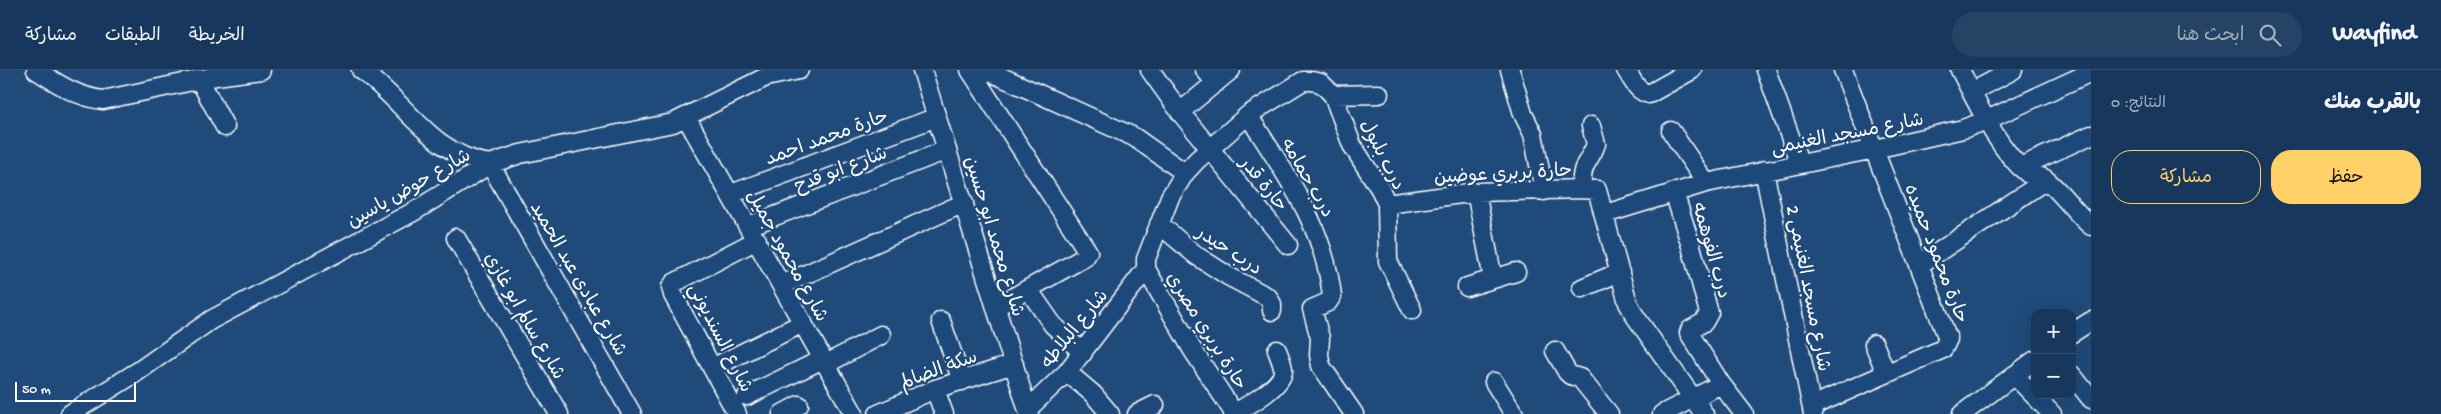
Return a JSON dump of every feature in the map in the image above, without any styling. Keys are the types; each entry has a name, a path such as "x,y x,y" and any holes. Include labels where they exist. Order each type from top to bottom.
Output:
{"street":[{"path":"36,70 72,92 87,98 103,100 210,75 260,70"},
{"path":"360,70 451,152 476,162 490,164"},
{"name":"شارع حوض ياسين","path":"70,414 144,368 212,320 413,212 490,164 520,154 673,123 766,77 799,70"},
{"name":"شارع محمد ابو حسين","path":"922,70 1029,412"},
{"path":"970,70 1088,252 1085,257 996,307"},
{"path":"986,70 1134,138 1185,173"},
{"name":"حارة قدر","path":"1150,70 1180,112 1288,245"},
{"path":"1180,112 1210,76 1231,70"},
{"path":"1510,70 1520,105 1533,134 1544,191"},
{"path":"1626,70 1638,89 1643,93 1649,94 1692,70"},
{"path":"1766,70 1800,164"},
{"name":"حارة محمود حميده","path":"1813,410 1886,373 1943,349 1947,345 1948,339 1843,70"},
{"path":"1960,70 1987,120 2020,166 2032,176 2046,180 2086,216"},
{"path":"1972,92 2013,70"},
{"name":"شارع مسجد الغنيمى","path":"1605,214 1706,183 1936,136 1987,120 2091,72"},
{"path":"210,75 225,127"},
{"path":"1146,269 1147,254 1159,224 1170,197 1185,173 1209,148 1248,115 1303,81 1321,83 1333,96 1379,94"},
{"name":"درب بلبول","path":"1333,96 1352,145 1387,204 1388,261 1412,310"},
{"name":"درب حمامه","path":"1248,115 1310,214 1318,234 1332,293 1328,302 1312,309 1320,338 1318,355 1321,366 1354,414"},
{"name":"شارع محمود جميل","path":"686,117 854,414"},
{"name":"حارة محمد احمد","path":"731,194 937,117"},
{"path":"1582,188 1581,176 1584,164 1596,144 1591,126"},
{"path":"1671,131 1706,183"},
{"path":"2020,166 2091,135"},
{"name":"شارع ابو قدح","path":"753,233 947,150"},
{"name":"شارع عبادى عبد الحميد","path":"490,164 632,414"},
{"name":"شارع مسجد الغنيمى 2","path":"1764,170 1813,410"},
{"path":"1919,265 2046,180"},
{"name":"حارة بربري عوضين","path":"1387,204 1476,192 1544,191 1582,188 1597,190 1605,214"},
{"path":"1476,192 1493,279"},
{"name":"درب الفوهمه","path":"1674,192 1692,246 1709,314 1704,322 1690,330 1689,333 1744,414"},
{"path":"782,285 964,203"},
{"path":"1605,214 1628,303 1635,316 1704,414"},
{"name":"درب حيدر","path":"1159,224 1197,256 1228,276 1268,297 1272,304 1272,311"},
{"name":"شارع السنديوني","path":"737,414 671,292 671,287 674,283 753,233"},
{"name":"شارع سالم ابو غازي","path":"456,238 560,414"},
{"name":"شارع البلاطه","path":"1029,412 1083,353 1146,269"},
{"name":"حارة بربري مصري","path":"1146,269 1192,349 1234,414"},
{"path":"1467,287 1516,272"},
{"path":"1582,288 1620,272"},
{"path":"1028,289 1053,325 1083,353"},
{"path":"941,321 962,380"},
{"path":"2076,331 2091,322"},
{"path":"712,368 802,323"},
{"path":"747,396 881,335"},
{"path":"1874,344 1886,373"},
{"path":"1234,414 1274,386 1281,378 1283,371 1277,350"},
{"path":"1554,351 1567,372 1580,378 1609,414"},
{"path":"1962,414 2031,363"},
{"name":"سكة الضالم","path":"878,414 935,389 1014,364"},
{"path":"1067,372 1093,394 1110,414"},
{"path":"2014,375 2052,414"},
{"path":"2076,380 2091,399"},
{"path":"1494,382 1514,414"},
{"path":"1662,414 1722,384"},
{"path":"935,389 944,414"},
{"path":"782,414 799,405"},
{"path":"1137,414 1155,405"}]}
